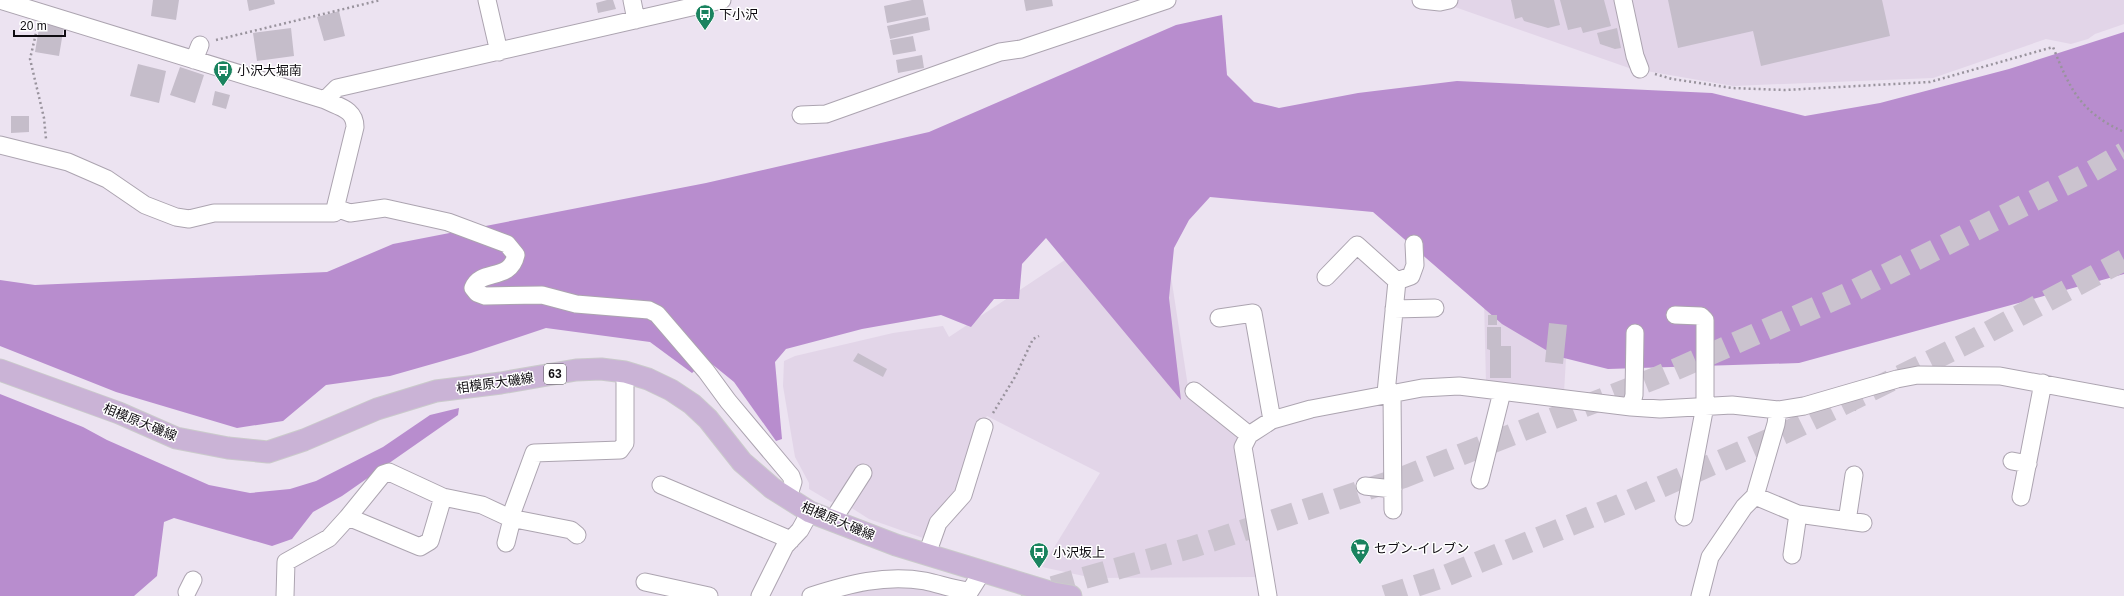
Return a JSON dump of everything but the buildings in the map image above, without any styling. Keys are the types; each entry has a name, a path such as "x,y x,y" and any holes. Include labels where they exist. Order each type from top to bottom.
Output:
{"main road":[{"name":"相模原大磯線","path":"0,370 119,413 176,438 228,448 268,452 304,440 377,409 436,391 501,383 576,370 601,369 625,372 648,379 671,390 692,404 708,419 742,462 772,488 810,512 926,554 1053,593 1071,596"}],"street":[{"path":"0,0 42,13 197,53 325,100 351,113 355,118 334,213 214,213 189,219 176,217 139,202 107,179 52,157 40,156 0,145"},
{"path":"487,0 498,52"},
{"path":"632,0 636,20"},
{"path":"325,100 337,88 722,0"},
{"path":"801,115 826,114 1000,52 1021,49 1168,0"},
{"path":"1421,0 1440,2 1449,0"},
{"path":"1622,0 1635,56 1640,69"},
{"path":"336,208 350,213 385,208 448,222 507,244 516,255 515,260 506,271 475,282 473,288 481,295 542,295 576,304 649,310 657,314 706,371 728,401 791,476 793,482 788,498"},
{"path":"1326,277 1361,240 1397,281 1389,393 1393,510"},
{"path":"1397,281 1411,276 1415,265 1414,244"},
{"path":"1394,309 1435,308"},
{"path":"1219,318 1260,311 1272,420"},
{"path":"1675,315 1701,316 1704,320 1705,406 1684,517"},
{"path":"1631,407 1634,395 1635,333"},
{"path":"506,543 511,523 510,518 534,453 565,445 620,450 625,443 625,372"},
{"path":"1268,596 1243,447 1248,435 1258,427 1272,420 1311,409 1389,393 1422,388 1459,386 1631,407 1660,409 1732,405 1778,410 1804,406 1896,373 1951,380 2000,376 2043,383 2077,392 2124,399"},
{"path":"2021,497 2020,463 2043,383"},
{"path":"1194,391 1248,435"},
{"path":"1480,480 1502,392"},
{"path":"1700,596 1710,557 1744,507 1755,496 1774,432 1778,410"},
{"path":"926,554 938,523 962,495 984,427"},
{"path":"285,596 286,562 329,538 383,474 389,472 442,498 482,505 510,518 571,530 577,535"},
{"path":"835,522 838,512 863,473"},
{"path":"1755,496 1798,514 1855,522 1854,475"},
{"path":"661,484 685,502 791,540"},
{"path":"1365,486 1393,488"},
{"path":"348,517 420,547 430,541 442,498"},
{"path":"760,596 785,546 800,530 810,512"},
{"path":"1792,555 1798,514"},
{"path":"811,596 846,585 873,579 899,578 926,581 956,590 970,591 982,572"},
{"path":"645,582 709,596"}],"path":[{"path":"197,53 381,0"},
{"path":"42,13 30,59 44,118 44,134 52,157"},
{"path":"1640,69 1672,79 1732,88 1808,88 1930,82 2053,47 2068,84 2086,109 2124,132"},
{"path":"984,427 1015,377 1033,339 1039,336"}],"shaded area":[{"path":"1443,0 2124,0 2124,24 2095,34 2088,39 2071,44 2046,39 1933,78 1733,86 1629,68 1452,6"},
{"path":"1222,15 1227,75 1254,102 1279,108 1358,93 1457,81 1712,93 1805,116 1880,103 2009,69 2124,32 2124,274 1799,363 1608,369 1556,356 1502,324 1373,212 1210,197 1189,220 1174,248 1169,298 1181,400 1046,238 1022,264 1019,299 994,299 971,327 941,315 862,329 786,349 775,362 782,439 776,441 734,382 707,360 692,373 650,342 546,328 471,353 390,376 326,385 283,421 237,428 116,392 0,346 0,280 35,285 327,272 393,244 706,183 929,132 1176,25"},
{"path":"1164,231 1189,393 1242,440 1258,577 1093,578 1042,567 1100,473 987,416 985,419 981,417 958,491 923,538 869,519 839,500 831,502 809,489 809,483 795,457 783,386 784,361 795,356 893,333 943,326 949,337 1077,252"},
{"path":"1484,299 1568,323 1564,393 1486,384"},
{"path":"0,394 83,427 107,440 209,485 250,493 290,489 316,481 383,447 430,415 459,408 458,415 342,496 313,512 292,539 272,546 174,518 164,522 157,576 134,596 0,596"},
{"path":"901,583 955,596 829,596"}],"tunnel":[{"path":"1021,596 1193,547 1404,477 1656,378 1849,293 2089,173 2124,153"},
{"path":"1385,596 1440,578 1615,507 1793,429 1977,338 2124,260"}],"place":[{"name":"下小沢","path":"705,31"},
{"name":"小沢大堀南","path":"223,87"},
{"name":"セブン-イレブン","path":"1360,565"},
{"name":"小沢坂上","path":"1039,569"}]}
